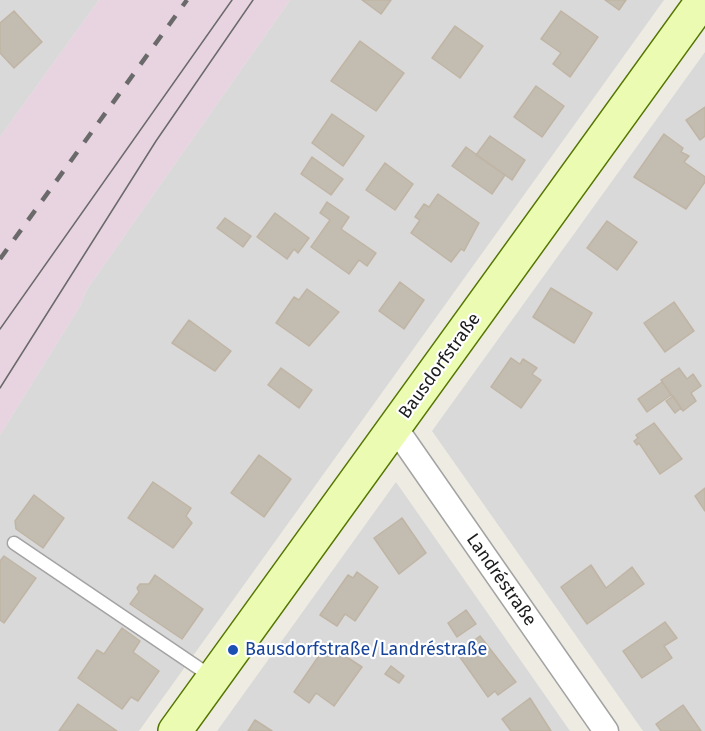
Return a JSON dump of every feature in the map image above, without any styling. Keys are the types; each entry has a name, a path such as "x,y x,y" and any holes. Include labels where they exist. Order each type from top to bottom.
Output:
{"street":[{"name":"Bausdorfstraße","path":"175,731 396,429 703,0"},
{"name":"Landréstraße","path":"396,429 606,731"}],"lane":[{"path":"14,543 213,678"}],"shaded area":[{"path":"0,0 99,0 0,137"},
{"path":"99,0 290,0 87,289 80,306 0,435 0,137"},
{"path":"290,0 664,0 139,731 0,731 0,435 80,306 87,289"},
{"path":"705,52 705,731 643,731 432,431"},
{"path":"396,482 570,731 217,731"}],"building":[{"path":"362,0 391,0 381,14"},
{"path":"605,0 626,0 619,10"},
{"path":"14,11 42,42 14,68 0,53 0,23"},
{"path":"561,11 598,37 570,77 553,64 561,53 541,39"},
{"path":"455,26 483,46 460,78 432,58"},
{"path":"360,41 404,73 376,111 331,81"},
{"path":"536,86 564,106 542,137 514,117"},
{"path":"705,107 705,136 700,140 686,120"},
{"path":"332,114 364,136 343,166 312,143"},
{"path":"664,134 683,148 681,152 689,156 684,162 705,177 705,182 686,209 634,177"},
{"path":"490,136 525,160 512,180 476,155"},
{"path":"466,147 505,175 492,194 452,166"},
{"path":"312,157 343,179 331,195 301,174"},
{"path":"385,163 413,184 395,210 366,190"},
{"path":"438,194 479,223 464,251 461,249 451,262 411,233 420,220 415,217 424,204 429,207"},
{"path":"327,202 349,217 341,229 376,253 367,266 359,260 349,274 311,247 330,220 320,213"},
{"path":"275,213 309,238 298,253 294,249 287,259 257,237"},
{"path":"225,218 251,236 243,247 217,228"},
{"path":"607,221 637,242 617,270 587,248"},
{"path":"400,282 424,300 404,329 379,311"},
{"path":"551,288 592,313 574,343 533,317"},
{"path":"307,289 339,312 309,346 276,323 294,297 299,300"},
{"path":"674,302 694,331 665,352 644,323"},
{"path":"189,320 231,351 215,371 172,343"},
{"path":"511,358 520,364 523,359 537,368 532,374 541,380 521,408 491,387"},
{"path":"281,368 312,390 299,408 268,385"},
{"path":"679,368 687,379 693,374 701,386 691,393 696,401 683,411 661,380"},
{"path":"662,382 671,395 647,412 638,399"},
{"path":"673,396 681,408 675,413 666,401"},
{"path":"654,423 682,459 660,474 639,443 637,445 634,441 638,438 636,435"},
{"path":"259,455 291,479 264,517 231,493"},
{"path":"153,482 191,508 186,516 192,523 173,548 128,518"},
{"path":"705,488 705,511 695,496"},
{"path":"34,495 64,518 43,548 16,529 15,521"},
{"path":"402,518 426,553 399,574 374,538"},
{"path":"4,556 36,578 4,623 0,620 0,561"},
{"path":"591,565 606,588 632,567 644,584 587,624 561,587"},
{"path":"357,572 378,587 355,621 345,614 337,626 320,615 348,575 353,578"},
{"path":"155,575 203,609 182,639 130,604 139,592 137,588 140,584 149,584"},
{"path":"466,610 476,624 457,637 448,623"},
{"path":"665,622 677,638 664,646 672,658 642,678 623,651"},
{"path":"122,628 140,641 133,652 159,671 138,701 131,697 122,709 78,678 97,650 104,654"},
{"path":"480,636 516,682 498,695 495,691 488,697 457,653"},
{"path":"327,644 362,667 334,706 316,693 309,703 294,692"},
{"path":"391,666 404,676 399,683 385,674"},
{"path":"530,698 551,731 511,731 502,719"},
{"path":"78,704 117,731 59,731"},
{"path":"683,705 701,731 661,731 656,724"},
{"path":"255,720 272,731 248,731"}],"tram line":[{"path":"0,329 232,0"},
{"path":"0,388 156,141 253,0"}],"railway":[{"path":"0,259 187,0"}],"place":[{"name":"Bausdorfstraße/Landréstraße","path":"233,650"}]}
